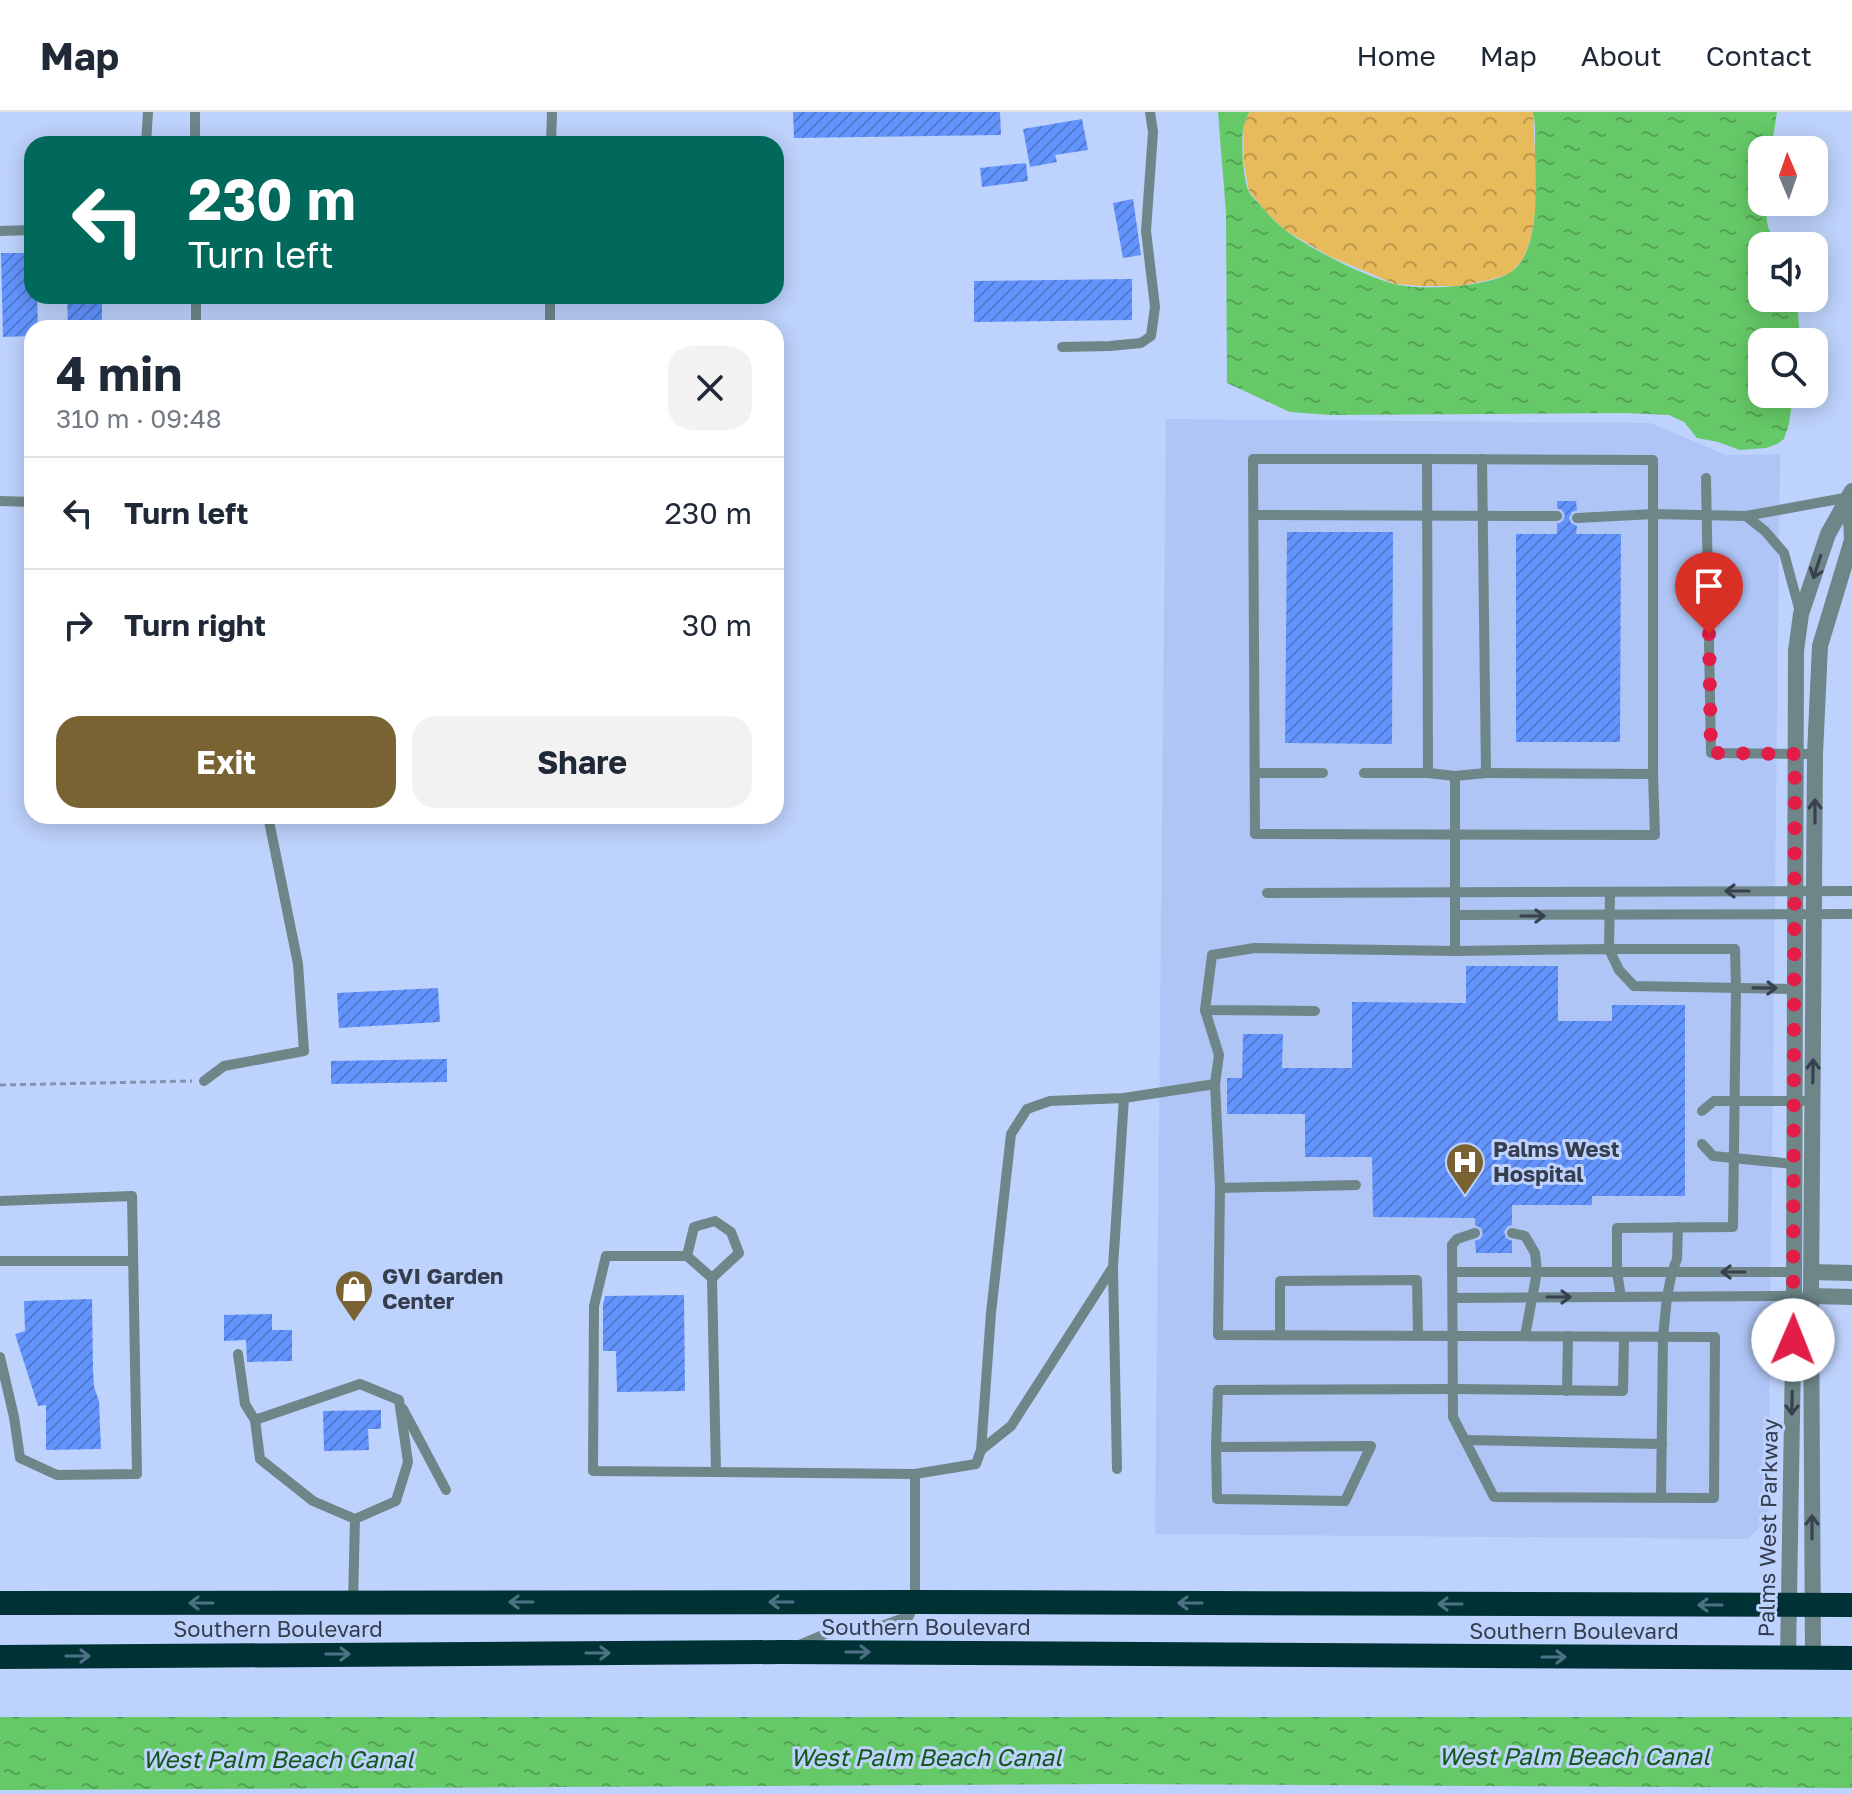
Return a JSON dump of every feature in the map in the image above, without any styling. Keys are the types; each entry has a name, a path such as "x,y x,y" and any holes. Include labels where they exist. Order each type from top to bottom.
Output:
{"highway":[{"name":"Southern Boulevard","path":"0,1603 1852,1605"},
{"name":"Southern Boulevard","path":"0,1657 782,1652 1852,1658"}],"street":[{"name":"Palms West Parkway","path":"1800,1658 1794,1296 1796,651 1801,614 1828,534 1851,495"},
{"name":"Palms West Parkway","path":"1800,1658 1811,1296 1815,754 1820,646 1852,540 1851,495"},
{"path":"1811,1272 1852,1273"},
{"path":"1811,1296 1852,1297"}],"lane":[{"path":"146,136 148,112"},
{"path":"195,112 195,136"},
{"path":"551,136 552,112"},
{"path":"1062,347 1141,343 1151,336 1155,307 1146,231 1153,132 1150,112"},
{"path":"0,231 24,230"},
{"path":"1253,459 1427,459 1653,460 1655,835 1255,834 1253,459"},
{"path":"1427,459 1428,773"},
{"path":"1482,459 1486,773"},
{"path":"1706,478 1711,753 1815,754"},
{"path":"1577,518 1654,514 1746,516 1851,495"},
{"path":"0,501 24,502"},
{"path":"1254,515 1557,516"},
{"path":"1746,516 1765,531 1784,553 1801,614"},
{"path":"1255,773 1323,773"},
{"path":"1364,773 1455,776 1486,773 1653,774"},
{"path":"1455,776 1455,951"},
{"path":"204,1081 224,1066 304,1051 298,964 270,824"},
{"path":"1267,893 1852,891"},
{"path":"1610,892 1609,949 1619,970 1634,986 1794,989"},
{"path":"1455,915 1852,914"},
{"path":"1475,1233 1457,1239 1452,1245 1453,1298 1453,1335 1453,1389 1453,1417 1494,1497 1714,1498 1715,1337 1453,1335 1218,1335 1220,1188 1215,1084 1219,1055 1205,1010 1212,955 1254,948 1455,951 1735,949 1733,1227 1617,1228 1617,1272 1621,1297"},
{"path":"1205,1010 1315,1011"},
{"path":"716,1472 712,1278 687,1256 606,1256 594,1306 593,1471 915,1474 976,1464 981,1450 991,1313 1011,1134 1027,1109 1050,1101 1124,1098 1215,1084"},
{"path":"1117,1469 1113,1267 1124,1098"},
{"path":"1702,1111 1714,1101 1812,1101"},
{"path":"1702,1144 1713,1156 1794,1164"},
{"path":"1220,1188 1356,1185"},
{"path":"0,1201 132,1196 137,1474 57,1475 20,1458 0,1357"},
{"path":"687,1256 694,1227 715,1221 731,1232 739,1253 712,1278"},
{"path":"1661,1498 1663,1337 1667,1297 1677,1259 1678,1227"},
{"path":"1512,1233 1525,1236 1535,1253 1537,1272 1525,1336"},
{"path":"0,1261 133,1261"},
{"path":"981,1450 1011,1426 1113,1267"},
{"path":"1452,1272 1811,1272"},
{"path":"1280,1335 1280,1281 1417,1280 1418,1335"},
{"path":"1453,1298 1811,1296"},
{"path":"1567,1391 1568,1336"},
{"path":"1216,1447 1371,1446 1345,1501 1217,1499 1216,1447 1218,1390 1623,1391 1624,1337"},
{"path":"238,1354 245,1404 255,1420 260,1459 313,1501 355,1519 396,1501 408,1462 399,1400"},
{"path":"255,1420 360,1384 399,1400 446,1490"},
{"path":"1465,1440 1662,1444"},
{"path":"782,1652 837,1629 882,1626 909,1616 915,1602 915,1474"},
{"path":"353,1602 355,1519"}],"path":[{"path":"0,1085 204,1081"}],"shaded area":[{"name":"Palms West Hospital","path":"1166,419 1650,423 1726,455 1780,454 1768,1518 1748,1539 1155,1534"}],"green space":[{"path":"1249,112 1533,112 1537,201 1531,238 1523,259 1510,274 1489,280 1459,286 1421,286 1395,284 1329,256 1285,230 1249,191 1244,164 1243,128"}],"water":[{"path":"1218,112 1249,112 1243,127 1242,143 1248,190 1285,230 1323,253 1394,284 1435,287 1468,285 1508,274 1519,265 1526,252 1536,201 1533,112 1777,112 1773,136 1748,136 1748,216 1766,216 1770,232 1748,232 1748,312 1798,312 1799,328 1748,328 1748,408 1791,408 1784,439 1766,448 1740,450 1697,438 1684,422 1669,415 1330,415 1290,412 1227,383 1226,213"},
{"name":"West Palm Beach Canal","path":"0,1717 1852,1717 1852,1788 1118,1784 0,1790"}],"building":[{"path":"793,112 1000,112 1001,135 794,138"},
{"path":"1082,119 1088,150 1055,155 1057,162 1030,167 1023,129"},
{"path":"1026,163 1028,181 982,187 980,168"},
{"path":"1133,199 1141,255 1123,258 1113,203"},
{"path":"1,253 24,253 24,304 37,304 38,320 24,320 24,336 3,337"},
{"path":"1132,279 1132,320 974,322 974,281"},
{"path":"67,304 102,304 102,320 68,320"},
{"path":"1557,501 1576,501 1577,510 1569,518 1577,526 1576,534 1621,534 1620,742 1516,742 1516,534 1557,534 1557,524 1563,521 1565,515 1557,508"},
{"path":"1287,532 1393,532 1392,744 1285,743"},
{"name":"Palms West Hospital","path":"1466,966 1558,966 1558,1021 1612,1021 1612,1005 1685,1005 1685,1196 1592,1196 1592,1205 1512,1205 1512,1225 1504,1232 1506,1238 1512,1241 1512,1253 1476,1253 1475,1241 1483,1234 1481,1228 1475,1225 1475,1218 1373,1217 1372,1157 1305,1157 1305,1114 1227,1114 1227,1078 1242,1078 1243,1034 1283,1034 1282,1068 1352,1068 1352,1002 1466,1003"},
{"path":"438,988 440,1022 339,1028 337,993"},
{"path":"447,1059 447,1082 331,1084 331,1061"},
{"path":"684,1295 685,1391 617,1392 616,1351 603,1351 605,1296"},
{"path":"92,1299 94,1387 99,1401 101,1449 46,1450 46,1405 38,1406 15,1334 25,1331 24,1301"},
{"path":"272,1314 272,1330 292,1330 292,1361 247,1362 246,1340 224,1341 224,1315"},
{"path":"381,1410 381,1429 368,1429 369,1450 324,1451 323,1411"}],"place":[{"name":"Palms West Hospital","path":"1465,1196"},
{"name":"GVI Garden Center","path":"354,1323"}],"route":[{"path":"1709,634 1711,753 1795,754 1793,1340"}]}
